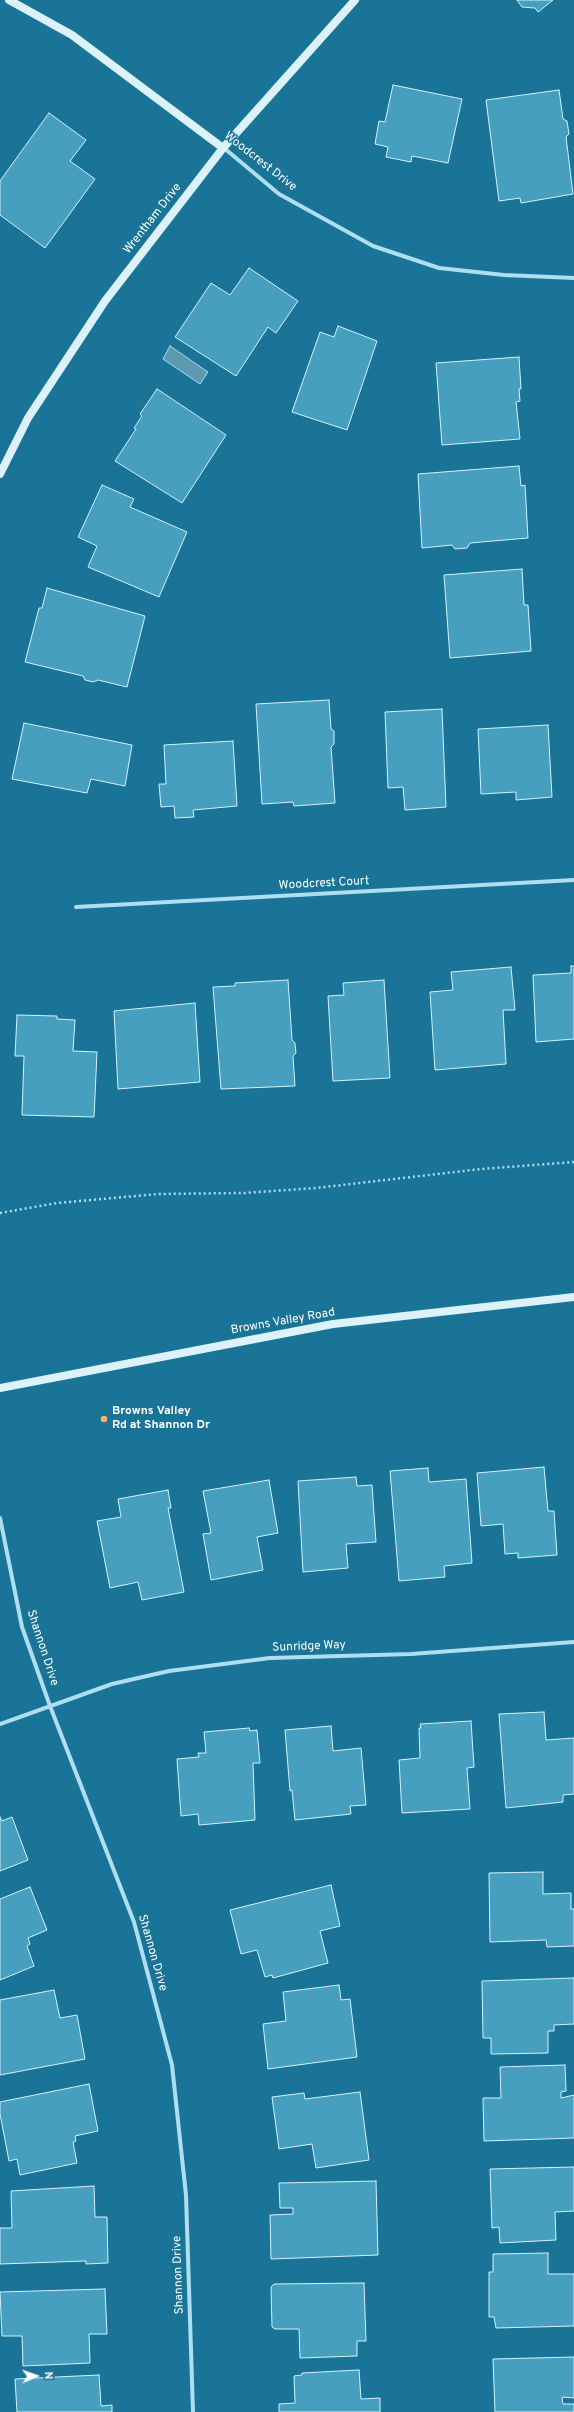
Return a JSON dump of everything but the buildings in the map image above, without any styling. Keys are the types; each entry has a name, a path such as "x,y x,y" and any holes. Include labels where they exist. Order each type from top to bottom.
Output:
{"street":[{"name":"Woodcrest Drive","path":"9,0 72,35 223,148 279,194 373,246 439,268 504,275 574,278"},
{"name":"Wrentham Drive","path":"0,474 28,418 105,300 223,148 355,0"},
{"name":"Woodcrest Court","path":"76,907 574,880"},
{"name":"Browns Valley Road","path":"0,1388 334,1324 574,1297"},
{"name":"Shannon Drive","path":"0,1518 22,1627 50,1706 134,1922 172,2065 186,2194 193,2412"},
{"name":"Sunridge Way","path":"0,1724 112,1684 169,1671 270,1658 411,1654 574,1642"}],"path":[{"path":"0,1213 57,1203 158,1194 244,1193 316,1188 481,1169 574,1162"}],"water":[{"path":"170,346 208,372 200,384 163,359"}],"place":[{"name":"Browns Valley Rd at Shannon Dr","path":"104,1419"}]}
